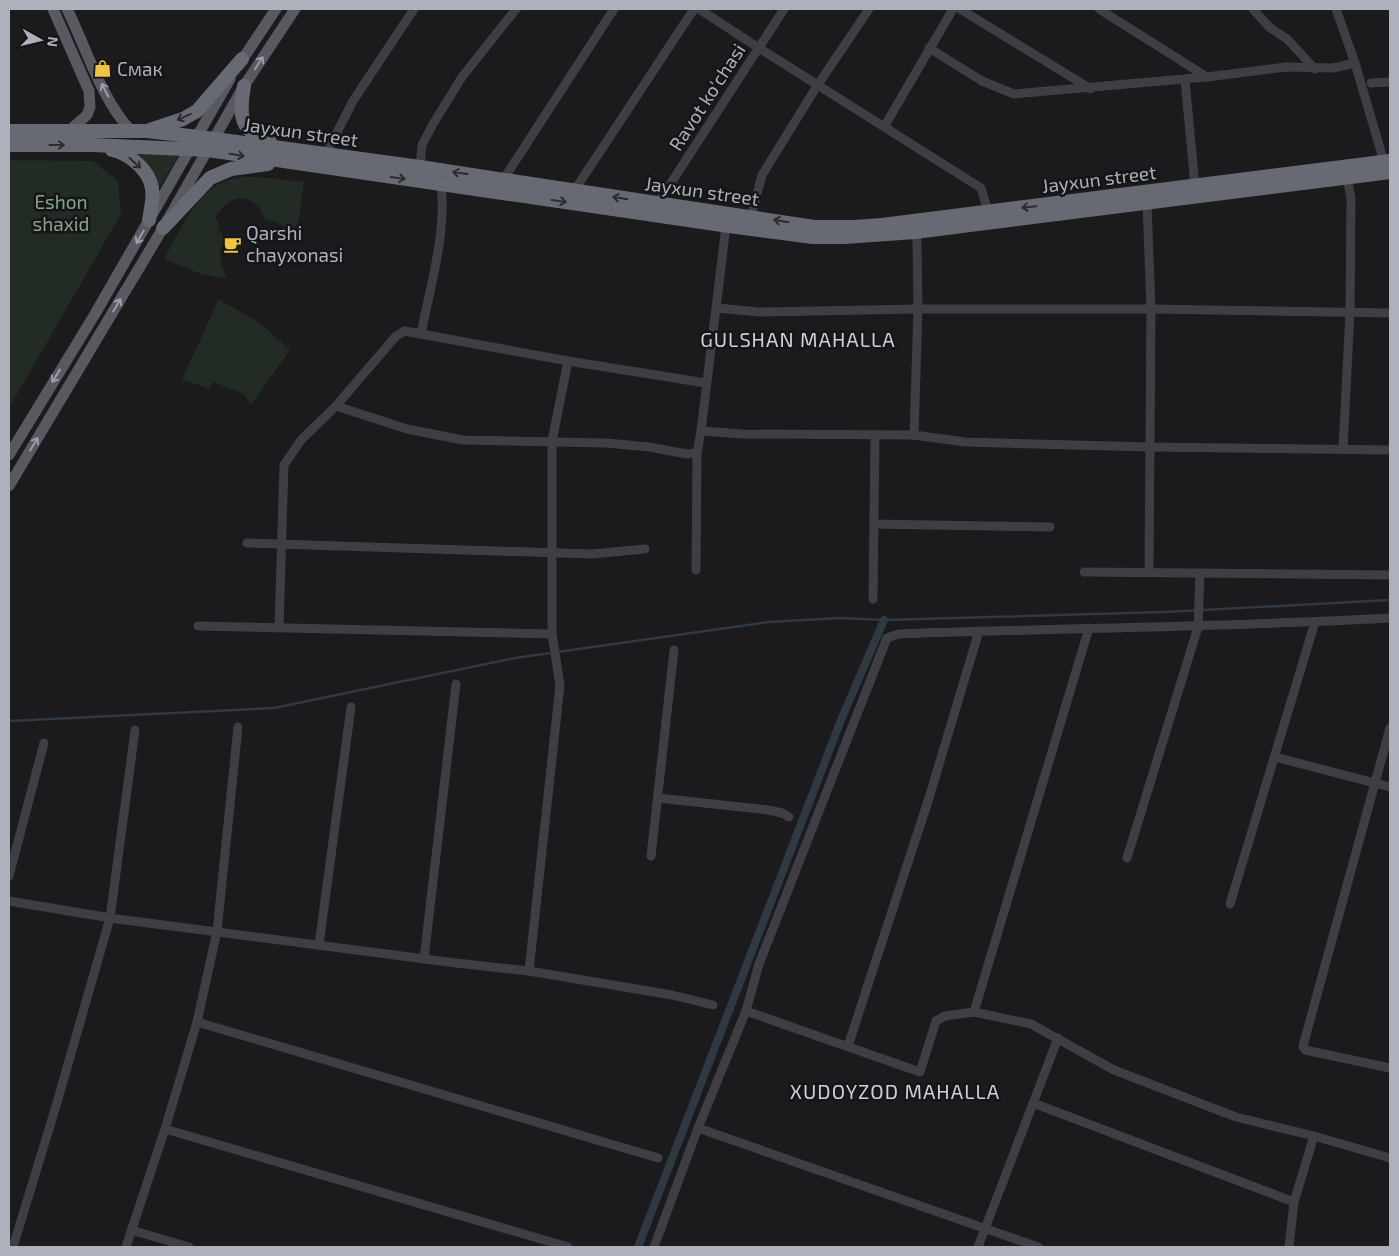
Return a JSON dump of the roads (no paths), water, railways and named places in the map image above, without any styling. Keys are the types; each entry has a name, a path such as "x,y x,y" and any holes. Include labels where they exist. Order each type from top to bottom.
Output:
{"highway":[{"path":"147,131 183,119 197,111 242,59"},
{"path":"244,86 240,108 243,120 250,132 288,156"},
{"name":"Jayxun street","path":"9,131 147,131 194,143"},
{"name":"Jayxun street","path":"9,145 211,144 288,156 441,185 813,237 915,232 1147,203 1347,177 1388,165"},
{"path":"92,145 122,152 140,166 150,181 152,199 150,220"},
{"name":"Jayxun street","path":"288,156 326,154 751,216 814,227 854,227 933,219 1195,186 1388,165"},
{"path":"163,228 210,178 231,169 288,156"}],"main road":[{"path":"53,9 89,91 90,107 87,115 70,130"},
{"path":"67,9 107,95 131,131"},
{"path":"9,455 95,314 242,59 276,9"},
{"path":"9,486 163,228 244,86 294,9"}],"street":[{"path":"326,154 353,101 414,9"},
{"path":"420,167 422,145 433,124 462,77 516,9"},
{"path":"503,180 614,9"},
{"path":"574,191 694,9"},
{"path":"699,9 817,86 981,188 988,211"},
{"name":"Ravot ko'chasi","path":"658,203 784,9"},
{"path":"751,216 762,175 817,86 869,9"},
{"path":"884,127 953,9"},
{"path":"960,9 1091,89"},
{"path":"1099,9 1207,77"},
{"path":"1253,9 1269,27 1287,39 1315,69"},
{"path":"1336,9 1388,165"},
{"path":"929,48 982,81 1014,94 1185,80 1286,67 1333,68 1354,63"},
{"path":"1185,80 1195,186"},
{"path":"1371,82 1390,82"},
{"path":"1343,449 1350,312 1350,198 1347,177"},
{"path":"421,334 442,227 443,203 441,185"},
{"path":"1147,203 1151,309 1149,572"},
{"path":"696,570 697,453 702,431 706,383 726,226"},
{"path":"914,435 918,308 917,241 915,232"},
{"path":"717,308 759,312 918,308 1390,313"},
{"path":"279,627 284,464 300,440 336,406 396,336 405,332 421,334 568,361 706,383"},
{"path":"529,971 560,685 552,634 552,441 568,361"},
{"path":"336,406 407,429 463,440 606,442 687,454 697,453"},
{"path":"702,431 742,434 914,435 965,442 1150,447 1390,450"},
{"path":"873,599 875,435"},
{"path":"874,524 1050,527"},
{"path":"247,543 592,554 645,549"},
{"path":"1084,572 1390,575"},
{"path":"1128,858 1198,623 1200,573"},
{"path":"654,1247 698,1128 746,1010 759,964 887,638 899,634 1198,623 1315,622 1390,618"},
{"path":"1230,904 1315,622"},
{"path":"198,626 552,634"},
{"path":"974,1012 1089,628"},
{"path":"848,1046 929,798 979,631"},
{"path":"651,856 674,650"},
{"path":"424,959 456,684"},
{"path":"319,945 351,707"},
{"path":"126,1247 165,1129 197,1022 217,931 238,727"},
{"path":"1390,728 1303,1046 1306,1050 1390,1068"},
{"path":"13,1247 110,918 135,730"},
{"path":"9,876 44,742"},
{"path":"1275,757 1390,787"},
{"path":"658,798 768,810 782,813 788,817"},
{"path":"9,901 110,918 529,971 672,995 713,1005"},
{"path":"746,1010 920,1072 936,1021 945,1016 974,1012 1031,1024 1114,1070 1201,1104 1236,1117 1314,1136 1390,1158"},
{"path":"197,1022 658,1158"},
{"path":"978,1247 1058,1038"},
{"path":"1033,1103 1294,1202"},
{"path":"698,1128 1038,1247"},
{"path":"165,1129 568,1247"},
{"path":"1289,1247 1294,1202 1314,1136"},
{"path":"132,1230 189,1247"}],"waterway":[{"path":"9,721 274,708 515,658 769,622 840,618 884,620 1165,612 1390,600"},
{"path":"638,1247 841,720 884,620"}],"place":[{"name":"Смак","path":"103,69"},
{"name":"Qarshi chayxonasi","path":"232,244"}],"district":[{"name":"GULSHAN MAHALLA","path":"798,340"},
{"name":"XUDOYZOD MAHALLA","path":"895,1092"}],"park label":[{"name":"Eshon shaxid","path":"61,213"}]}
